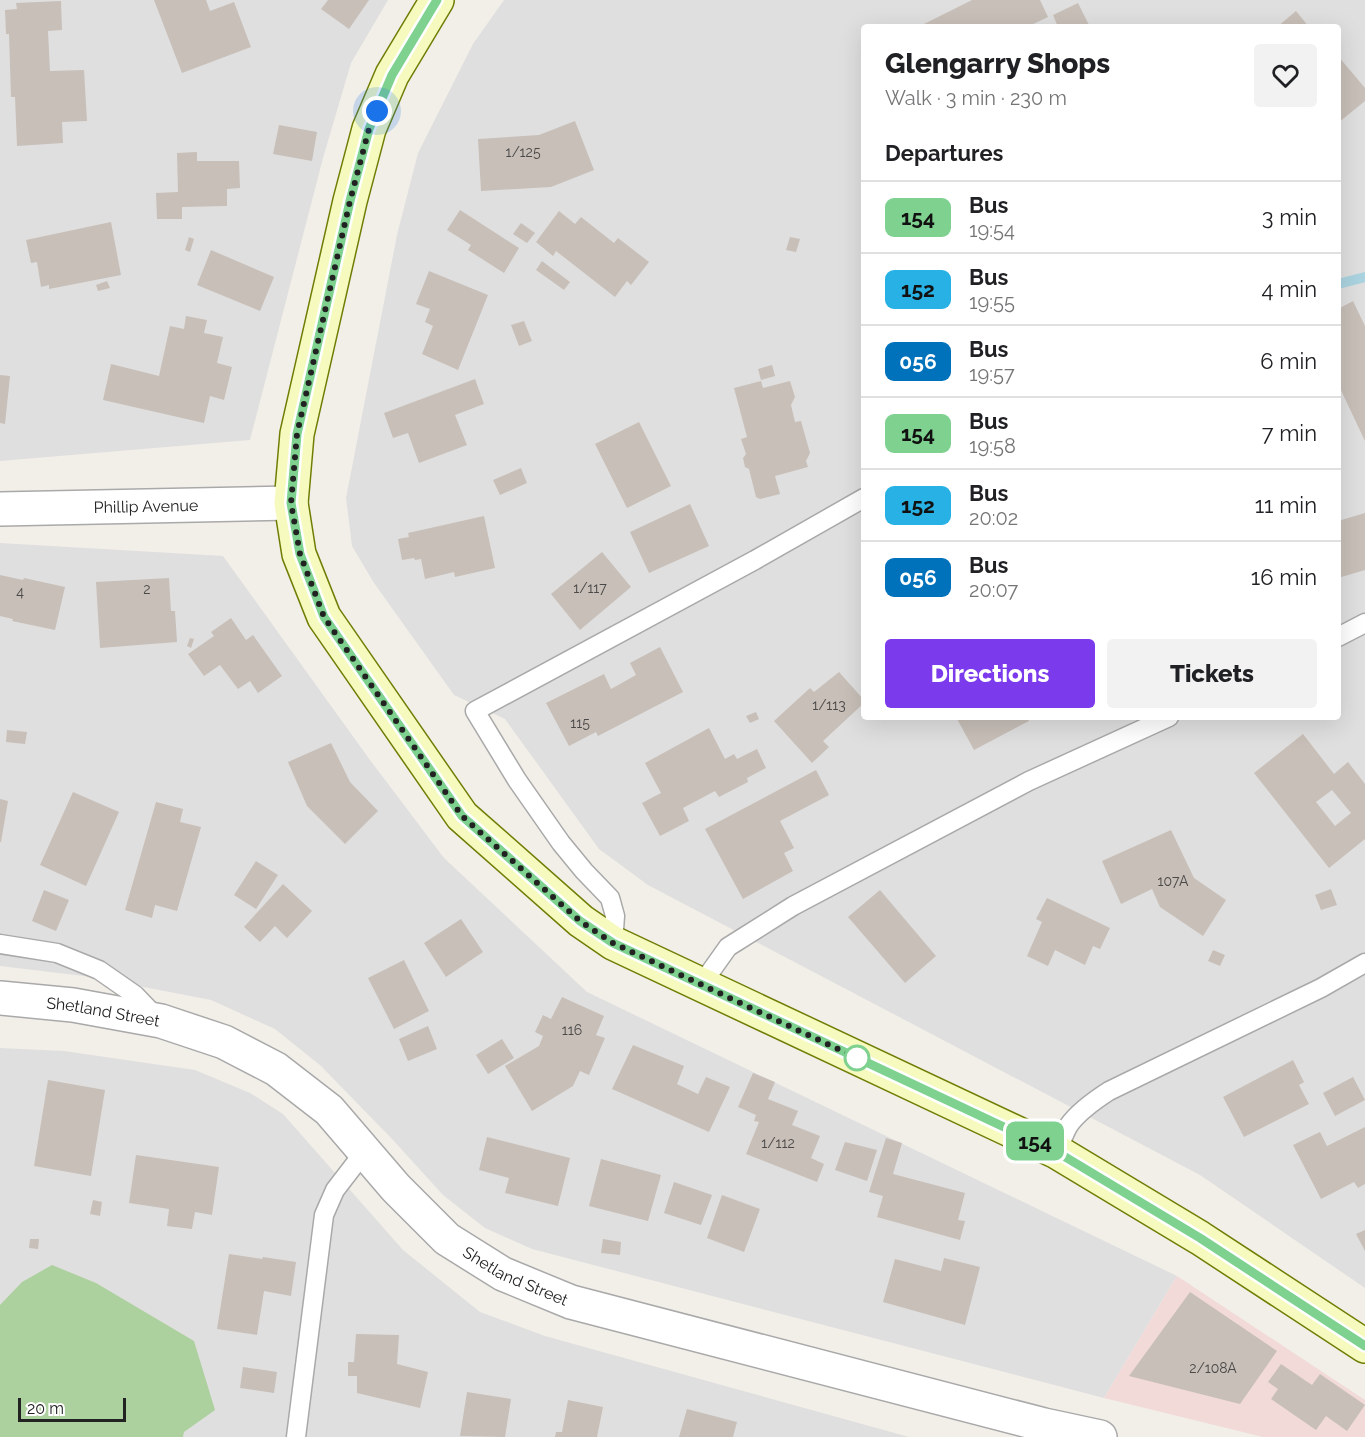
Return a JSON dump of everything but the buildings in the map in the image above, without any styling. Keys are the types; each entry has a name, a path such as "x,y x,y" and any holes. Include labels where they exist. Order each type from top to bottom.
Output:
{"main road":[{"path":"437,0 392,75 369,129 350,201 297,434 291,503 300,554 324,617 462,816 580,921 613,943 1057,1152 1200,1238 1365,1346"}],"street":[{"name":"Phillip Avenue","path":"0,508 291,503"},
{"name":"Shetland Street","path":"0,998 73,1005 161,1021 224,1042 276,1069 329,1110 396,1188 447,1239 503,1274 572,1302 1044,1425 1100,1437"}],"lane":[{"path":"613,943 615,916 610,898 548,825 486,732 475,711 755,560 861,500"},
{"path":"1341,635 1365,623"},
{"path":"701,985 728,947 793,906 1029,781 1162,720"},
{"path":"0,944 57,953 99,970 135,995 161,1021"},
{"path":"1057,1152 1068,1127 1077,1116 1109,1091 1322,988 1365,963"},
{"path":"296,1437 324,1215 334,1190 365,1151"}],"shaded area":[{"path":"0,0 388,0 351,63 323,158 250,440 0,461"},
{"path":"504,0 1365,0 1365,1288 1200,1175 648,885 599,849 505,719 454,695 374,583 352,546 346,498 397,235 418,153 473,44"},
{"path":"0,543 223,556 370,760 444,858 587,992 1177,1276 1104,1398 532,1249 485,1228 443,1195 321,1066 275,1029 211,1000 92,977 0,966"},
{"path":"0,1048 64,1051 195,1070 250,1093 283,1114 403,1250 480,1312 545,1336 909,1437 0,1437"},
{"path":"1177,1276 1365,1400 1365,1437 1263,1437 1104,1398"}],"green space":[{"path":"52,1265 96,1283 194,1341 215,1410 184,1432 183,1437 0,1437 0,1305 22,1282"}],"waterway":[{"path":"1341,283 1365,277"}],"bus line":[{"name":"154","path":"437,0 392,75 369,129 350,201 297,434 291,503 300,554 324,617 462,816 580,921 613,943 1057,1152 1200,1238 1365,1346"}],"route":[{"path":"377,111 369,129 350,201 297,434 291,503 300,554 324,617 462,816 580,921 613,943 857,1058"}]}
